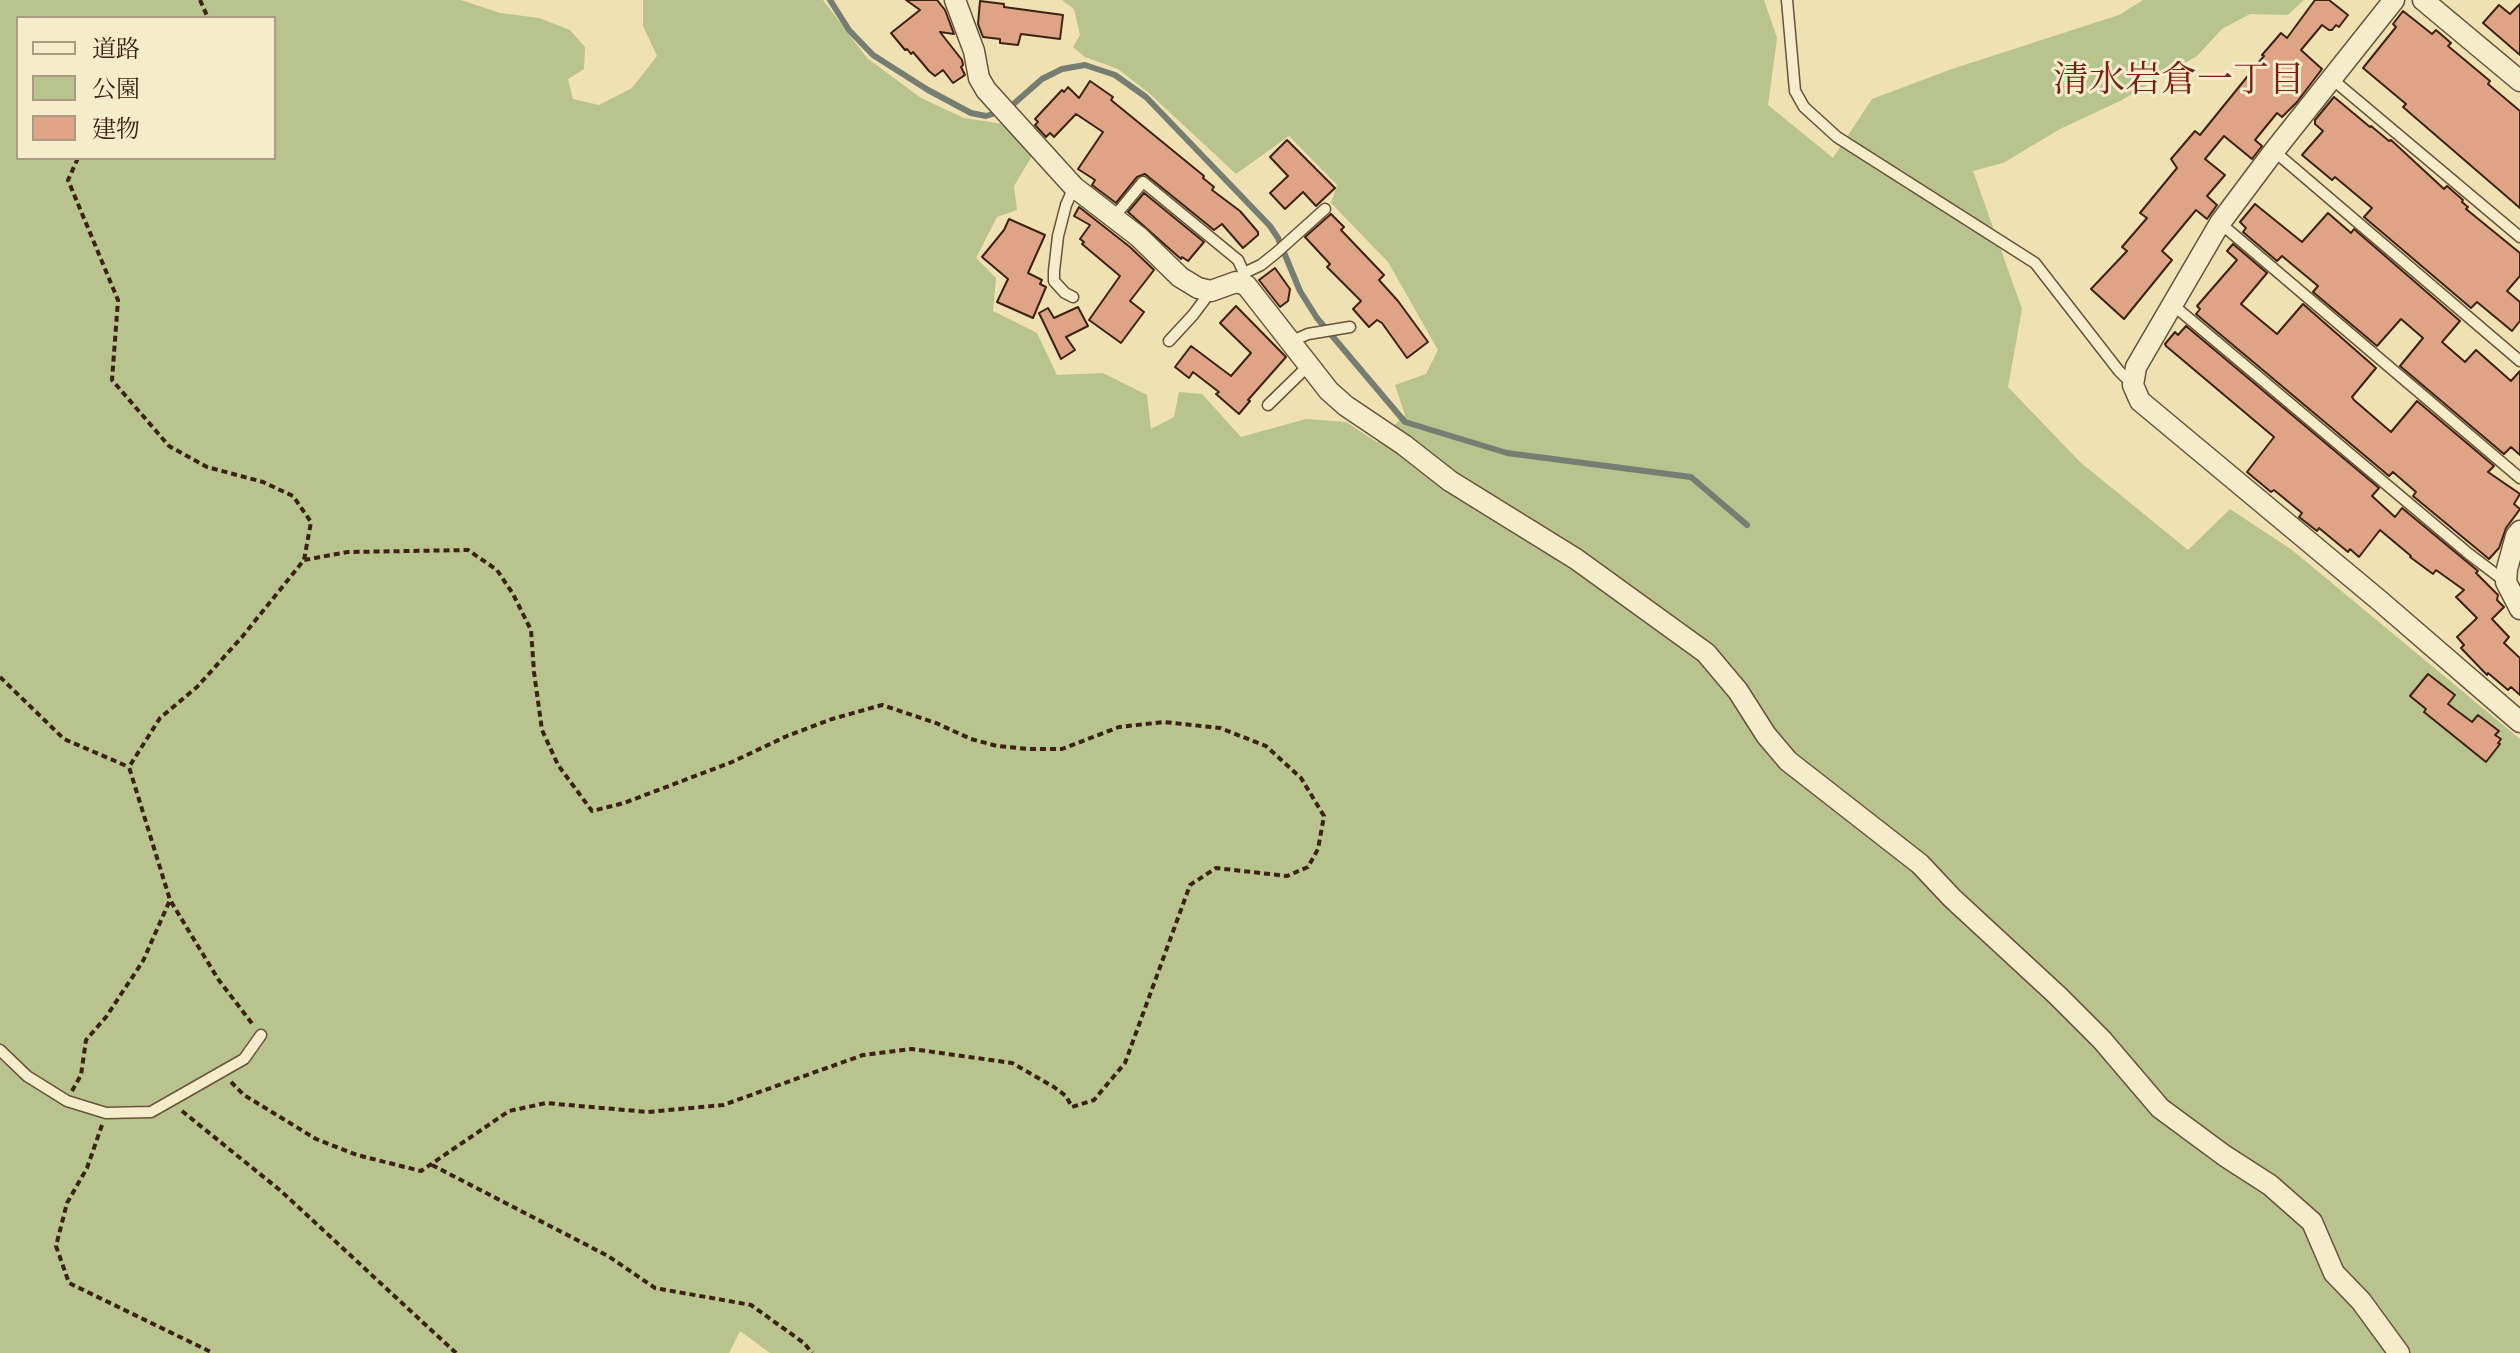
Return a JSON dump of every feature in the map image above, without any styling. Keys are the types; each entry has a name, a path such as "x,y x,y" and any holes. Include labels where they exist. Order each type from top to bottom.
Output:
{"street":[{"path":"955,0 974,51 979,78 986,90 1074,187 1114,217 1180,277 1198,288 1211,291 1243,278 1329,391 1346,406 1450,481 1576,559 1706,653 1738,691 1766,735 1788,761 1920,864 1963,909 2102,1040 2160,1108 2270,1185 2312,1222 2334,1273 2361,1301 2399,1353"},
{"path":"2394,0 2220,223 2136,367 2133,385 2140,401 2520,722"},
{"path":"2423,0 2520,81"},
{"path":"2520,531 2516,536 2506,582 2520,609"}],"lane":[{"path":"1787,0 1795,91 1804,107 1837,137 2035,263 2133,385"},
{"path":"2332,79 2520,237"},
{"path":"2274,151 2520,361"},
{"path":"1114,217 1143,182 1238,260 1243,278 1325,209"},
{"path":"1073,297 1054,281 1054,271 1058,236 1074,187"},
{"path":"2220,223 2520,478"},
{"path":"1169,341 1211,291"},
{"path":"2173,305 2506,582"},
{"path":"1292,341 1318,332 1350,327"},
{"path":"1268,405 1309,365"},
{"path":"0,1050 27,1076 67,1101 106,1113 151,1112 244,1059 261,1035"}],"path":[{"path":"77,160 68,180 118,300 112,380 169,446 207,467 263,482 293,496 311,522 304,560 197,687 160,718 129,767 170,900 218,979 261,1035"},
{"path":"220,1073 244,1095 316,1139 357,1155 421,1171 509,1111 546,1103 648,1112 723,1105 863,1055 912,1049 1012,1063 1054,1087 1066,1096 1072,1107 1094,1100 1125,1063 1190,885 1216,868 1287,876 1308,867 1318,849 1324,816 1301,778 1266,746 1220,728 1164,722 1134,725 1119,727 1062,749 1029,749 997,746 971,739 936,723 882,705 832,719 732,762 624,803 592,811 558,765 542,730 531,630 497,570 468,550 348,552 304,560"},
{"path":"0,677 64,739 129,767"},
{"path":"67,1101 81,1075 86,1040 106,1017 143,961 170,900"},
{"path":"151,1112 183,1111 281,1191 456,1353"},
{"path":"106,1113 87,1168 67,1203 56,1246 69,1283 213,1353"},
{"path":"432,1165 608,1256 655,1288 751,1305 804,1343 812,1353"}],"green space":[{"path":"0,0 461,0 500,13 539,18 570,30 585,47 584,69 568,79 573,99 599,105 632,88 657,56 643,26 643,0 823,0 867,58 921,98 964,118 1003,124 1032,156 1014,186 1017,210 997,217 976,258 996,278 993,311 1037,333 1057,375 1103,373 1147,395 1151,429 1174,417 1179,392 1202,394 1241,437 1306,419 1346,422 1377,442 1405,415 1395,385 1426,374 1438,350 1388,262 1331,203 1337,185 1289,136 1236,174 1149,93 1118,69 1085,57 1073,47 1080,35 1074,9 1062,0 1764,0 1777,38 1768,105 1833,158 1872,99 1952,69 2119,15 2143,0 2304,0 2288,15 2250,14 2222,29 2197,56 2120,101 2060,129 2003,163 1973,171 2022,309 2008,387 2080,462 2188,550 2230,509 2292,550 2520,739 2520,1353 770,1353 740,1331 729,1353 0,1353"}],"building":[{"path":"906,0 937,0 945,10 954,34 940,32 962,60 965,75 953,83 943,70 935,76 891,33 920,10"},
{"path":"2315,0 2329,0 2348,15 2339,27 2336,25 2332,30 2322,25 2301,50 2322,69 2297,102 2282,117 2277,113 2255,140 2262,146 2252,159 2224,136 2205,159 2225,175 2207,196 2217,205 2207,219 2196,210 2162,251 2172,260 2124,319 2091,289 2127,251 2122,247 2147,218 2140,213 2177,168 2171,159 2195,131 2200,135 2262,55 2281,33 2287,38"},
{"path":"980,1 1063,15 1060,39 1021,34 1018,45 983,37 978,24"},
{"path":"2520,4 2520,55 2483,23 2499,5 2510,14"},
{"path":"2403,11 2432,34 2436,30 2451,43 2448,46 2520,111 2520,208 2403,107 2406,104 2363,68 2396,27 2393,24"},
{"path":"1090,81 1113,97 1111,100 1204,176 1214,187 1212,190 1240,211 1258,235 1243,248 1222,224 1214,230 1145,174 1137,177 1116,203 1092,185 1095,180 1078,169 1103,132 1076,114 1054,137 1050,133 1046,137 1035,125 1038,122 1035,119 1062,90 1064,92 1068,87 1079,98"},
{"path":"2334,97 2391,140 2444,189 2447,186 2463,200 2468,207 2466,209 2520,253 2520,276 2507,291 2520,302 2520,321 2512,331 2477,302 2471,308 2364,217 2372,208 2302,155 2323,131 2315,120"},
{"path":"1287,140 1335,188 1316,206 1303,192 1285,209 1270,193 1288,176 1270,157"},
{"path":"1144,193 1204,242 1188,261 1181,259 1128,212"},
{"path":"2255,204 2302,242 2328,213 2351,233 2354,229 2460,321 2442,342 2465,362 2476,350 2511,381 2520,371 2520,455 2511,447 2504,454 2400,366 2423,338 2401,319 2377,346 2313,292 2318,286 2282,256 2277,261 2243,232 2246,228 2240,222"},
{"path":"1079,207 1154,270 1130,301 1144,312 1121,343 1089,320 1120,276 1082,244 1084,242 1080,239 1090,225 1074,216"},
{"path":"1331,214 1344,227 1341,230 1384,275 1379,280 1428,342 1407,358 1382,323 1377,320 1369,327 1353,309 1361,301 1327,267 1330,264 1305,237"},
{"path":"1009,219 1045,235 1028,273 1042,280 1040,284 1046,287 1033,318 997,302 1008,279 982,257"},
{"path":"2233,244 2267,273 2241,304 2277,334 2303,304 2376,368 2352,397 2354,400 2391,432 2417,401 2494,466 2488,472 2520,494 2514,504 2520,509 2506,528 2499,548 2489,559 2413,496 2416,492 2393,472 2389,476 2196,314 2200,309 2197,306 2237,260 2227,251"},
{"path":"1275,268 1290,289 1288,301 1280,307 1259,280"},
{"path":"1236,306 1286,357 1239,414 1216,394 1219,392 1193,372 1189,378 1175,367 1191,346 1231,376 1251,353 1220,323"},
{"path":"1078,307 1088,326 1066,337 1075,350 1061,359 1039,313 1048,308 1054,318"},
{"path":"2186,326 2379,488 2372,496 2395,517 2402,508 2478,571 2476,573 2498,595 2497,600 2504,607 2492,619 2509,637 2504,643 2520,658 2520,695 2487,675 2461,648 2464,645 2457,637 2477,618 2456,597 2464,590 2436,570 2433,574 2380,530 2359,557 2350,549 2348,552 2319,528 2317,531 2299,517 2302,513 2247,472 2274,437 2166,346 2175,332 2178,335"},
{"path":"2428,674 2455,695 2448,704 2472,722 2478,715 2499,731 2495,735 2501,739 2500,744 2486,762 2424,712 2426,709 2410,696"}],"waterway":[{"path":"830,0 849,30 873,55 971,113 986,116 999,112"},
{"path":"1009,108 1042,79 1062,69 1085,65 1115,75 1146,97 1270,226 1300,291 1317,318 1405,422 1507,453 1691,477 1747,525"}],"district":[{"name":"清水岩倉一丁目","path":"2179,85"}]}
